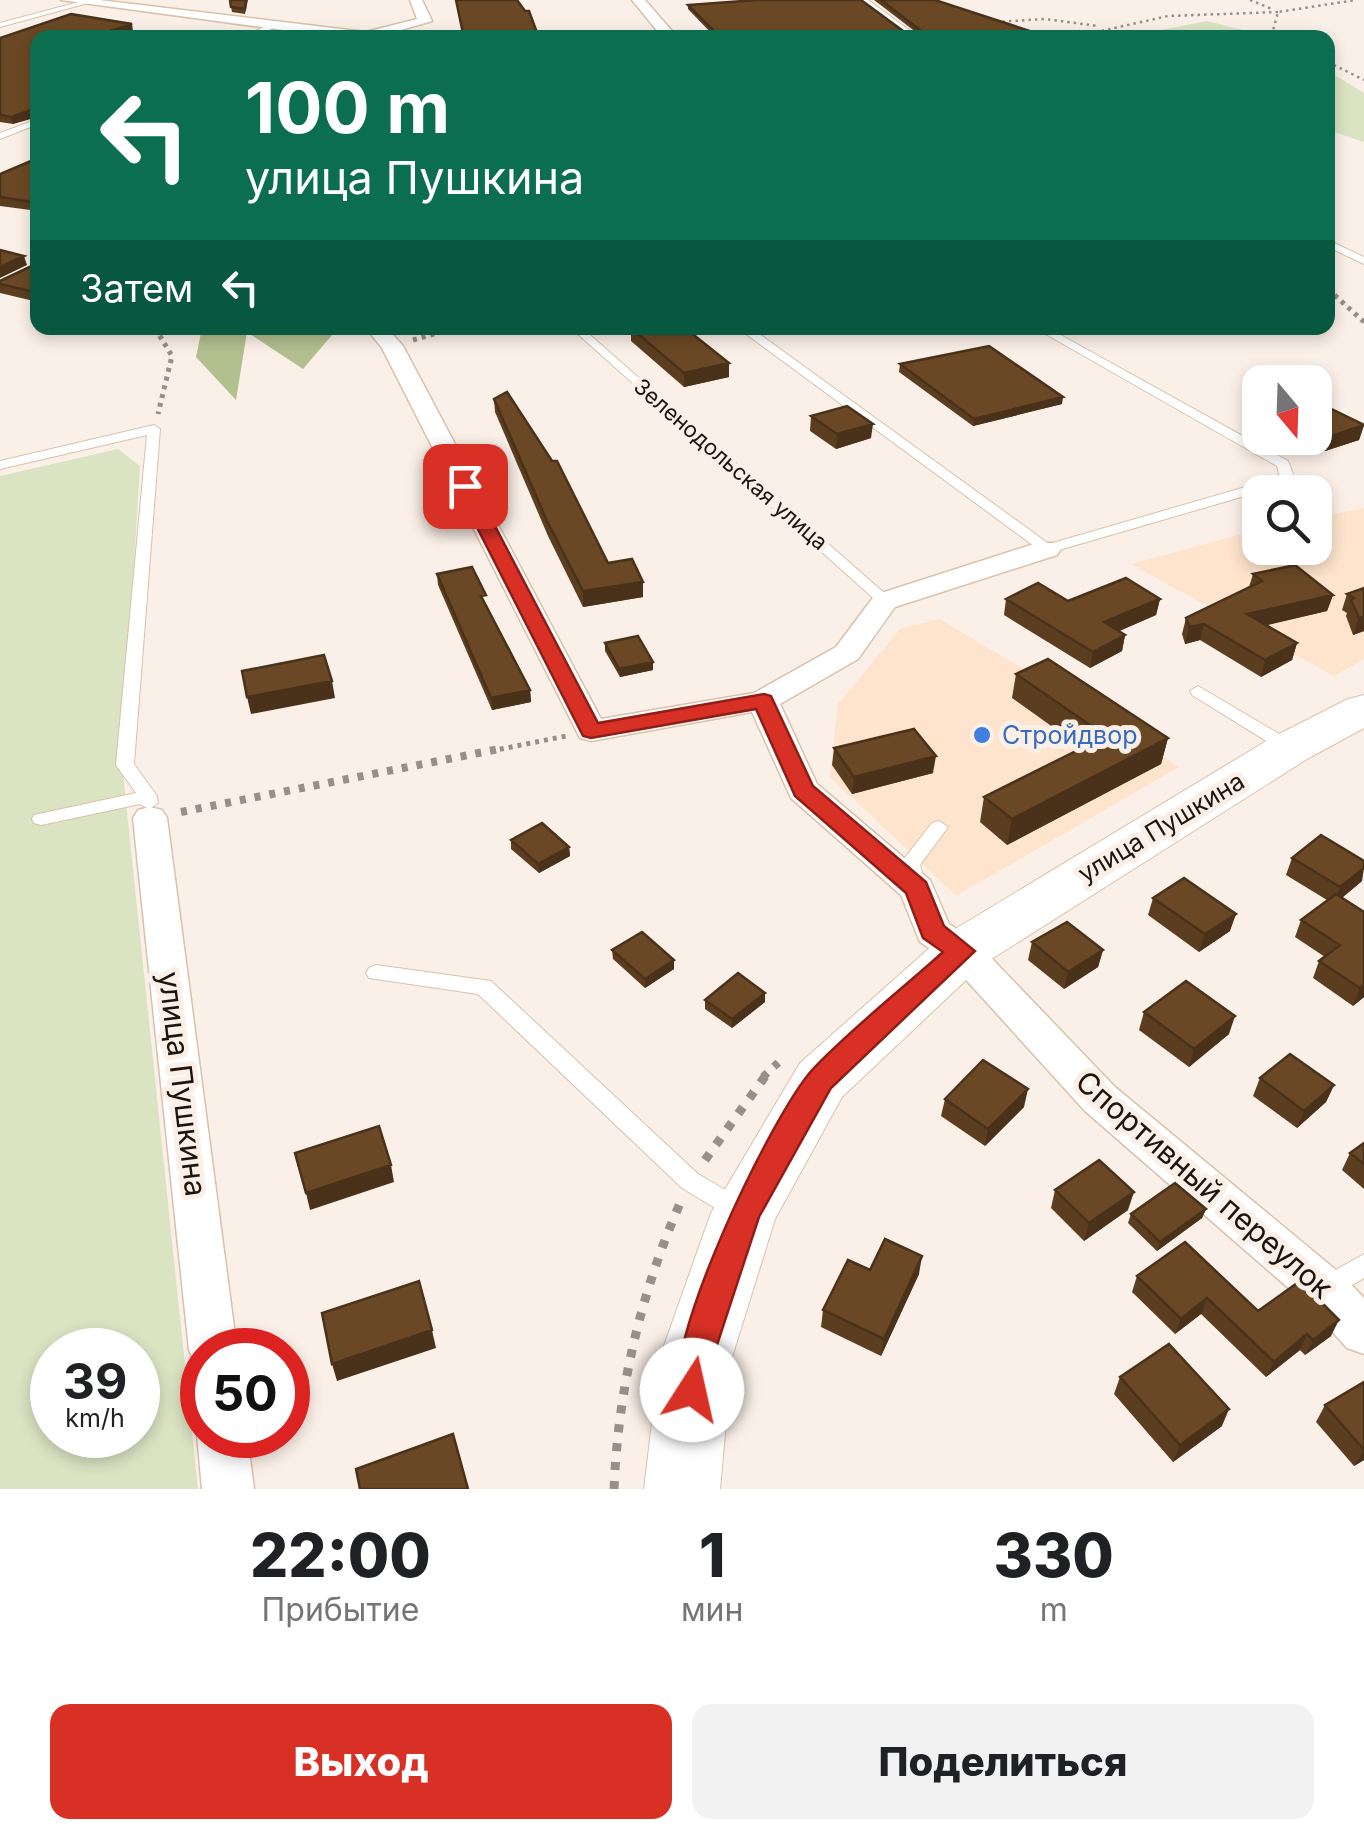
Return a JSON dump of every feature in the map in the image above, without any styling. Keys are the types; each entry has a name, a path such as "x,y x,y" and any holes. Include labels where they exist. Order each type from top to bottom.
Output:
{"main road":[{"name":"улица Пушкина","path":"682,1489 696,1357 744,1213 821,1080 962,951 1290,748 1364,709"}],"street":[{"path":"67,0 314,30"},
{"path":"156,10 193,0"},
{"path":"396,30 425,21 416,0"},
{"path":"638,0 664,30"},
{"path":"384,337 591,731 764,700 847,653 885,601 1047,549"},
{"path":"764,700 803,790 917,889 933,932 962,951"},
{"name":"улица Пушкина","path":"149,807 210,1328"},
{"name":"Спортивный переулок","path":"962,951 1100,1099 1324,1290 1364,1332"},
{"path":"225,1458 228,1489"}],"lane":[{"path":"864,0 906,30"},
{"path":"0,25 86,2"},
{"path":"263,30 273,26"},
{"path":"0,136 30,124"},
{"path":"1335,246 1364,261"},
{"name":"Зеленодольская улица","path":"584,335 885,601"},
{"path":"754,335 1047,549 1288,479 1282,464 1052,335"},
{"path":"0,465 154,430 125,764 149,807 40,818"},
{"path":"1198,692 1290,748"},
{"path":"917,889 910,864 938,827"},
{"path":"376,973 484,986 690,1182 744,1213"},
{"path":"1324,1290 1364,1265"}],"path":[{"path":"1250,0 1278,12"},
{"path":"1095,30 1168,16 1278,12 1356,0"},
{"path":"1273,30 1278,12"},
{"path":"993,22 1046,18 1104,27"},
{"path":"1335,66 1364,80"},
{"path":"1335,295 1364,322"},
{"path":"154,430 172,356 160,335"},
{"path":"149,807 591,731"}],"shaded area":[{"path":"1364,508 1364,659 1334,676 1131,564 1242,534 1242,565 1332,565 1332,515"},
{"name":"Стройдвор","path":"939,619 1065,693 1179,767 956,896 830,777 838,704 900,629"}],"green space":[{"path":"1207,21 1242,30 1161,30"},
{"path":"1335,75 1364,93 1364,142 1335,132"},
{"path":"201,335 247,335 236,400 196,357"},
{"path":"252,335 332,335 303,369"},
{"path":"118,449 140,466 122,764 181,1328 180,1458 195,1458 198,1489 0,1489 0,476"}],"building":[{"path":"230,0 246,0 245,9 231,7"},
{"path":"456,0 517,0 529,11 536,30 462,30"},
{"path":"757,0 861,0 902,30 713,30 688,5"},
{"path":"881,0 935,0 1027,30 920,30"},
{"path":"71,14 132,24 113,30 30,30 30,111 11,117 0,115 0,38"},
{"path":"30,161 30,202 0,197 0,174"},
{"path":"0,250 24,256 0,267"},
{"path":"30,267 30,291 0,281"},
{"path":"639,335 694,335 729,363 684,373"},
{"path":"989,346 1063,397 974,419 900,364"},
{"path":"507,392 552,461 557,461 608,563 632,559 643,582 583,591 547,521 494,399"},
{"path":"847,406 873,424 837,434 811,416"},
{"path":"1332,409 1364,425 1332,436"},
{"path":"1295,565 1333,595 1247,614 1297,643 1265,660 1204,624 1189,627 1186,618 1262,581 1253,574"},
{"path":"472,567 486,595 481,596 530,690 491,698 437,574"},
{"path":"1126,578 1160,599 1104,622 1125,635 1093,652 1006,599 1038,583 1068,601"},
{"path":"1364,588 1364,617 1359,618 1351,600 1354,598 1347,594"},
{"path":"638,636 653,662 619,669 605,643"},
{"path":"324,655 332,681 247,697 242,671"},
{"path":"1048,659 1168,738 1012,819 984,797 1106,736 1016,674"},
{"path":"914,729 936,756 854,777 834,748"},
{"path":"542,823 569,847 538,864 511,840"},
{"path":"1321,835 1364,861 1364,868 1340,887 1292,858"},
{"path":"1184,878 1236,914 1205,934 1153,898"},
{"path":"1336,894 1364,912 1364,985 1360,988 1319,961 1340,945 1301,920"},
{"path":"1067,922 1103,950 1068,972 1032,942"},
{"path":"642,932 674,960 645,979 612,950"},
{"path":"738,973 765,993 732,1019 705,1000"},
{"path":"1186,981 1235,1016 1194,1049 1144,1012"},
{"path":"1290,1054 1334,1085 1304,1111 1260,1078"},
{"path":"983,1060 1028,1089 988,1129 945,1099"},
{"path":"379,1126 391,1165 306,1193 295,1153"},
{"path":"1364,1143 1364,1164 1350,1153"},
{"path":"1099,1160 1134,1192 1089,1223 1055,1190"},
{"path":"1175,1183 1206,1209 1160,1242 1131,1214"},
{"path":"885,1239 922,1256 884,1339 823,1310 848,1260 870,1270"},
{"path":"1185,1242 1258,1311 1300,1281 1339,1320 1313,1340 1307,1334 1274,1362 1207,1298 1181,1319 1137,1276"},
{"path":"419,1281 432,1330 332,1364 322,1313"},
{"path":"1169,1344 1229,1409 1180,1445 1120,1377"},
{"path":"1364,1382 1364,1450 1325,1405"},
{"path":"453,1434 468,1489 360,1489 356,1469"}],"place":[{"name":"Стройдвор","path":"982,735"}],"route":[{"path":"465,486 591,731 764,700 803,790 917,889 933,932 962,951 821,1080 744,1213 696,1357 692,1390"}]}
